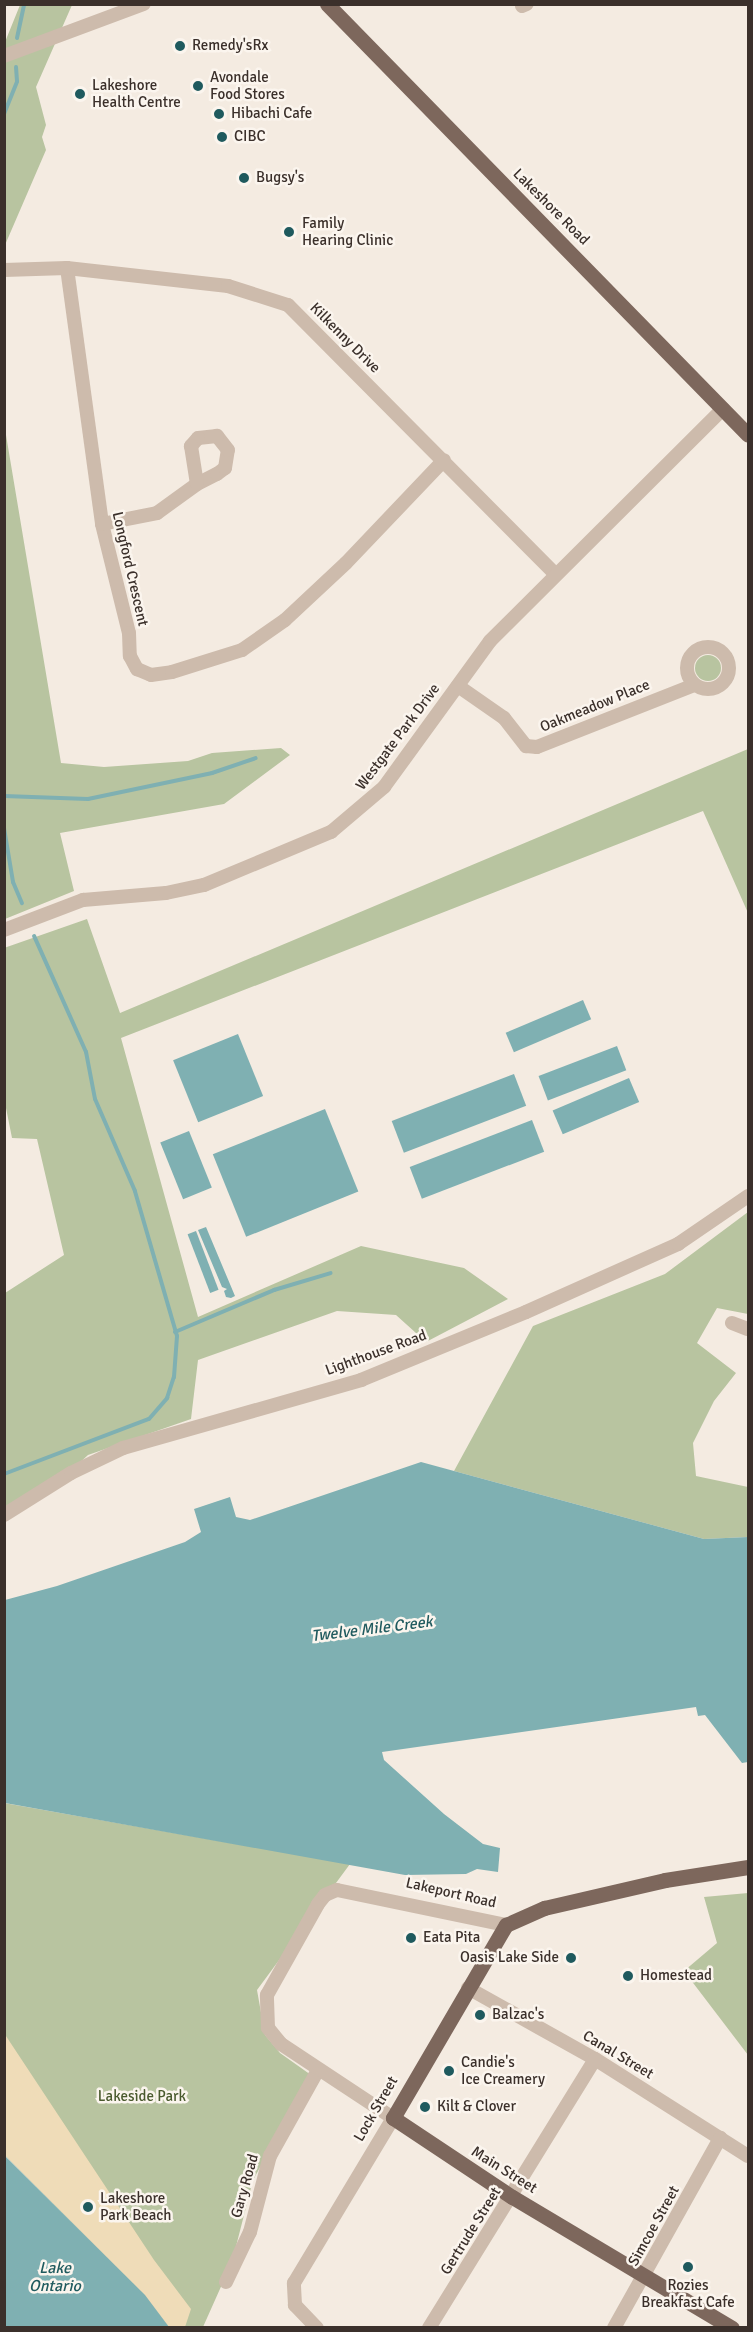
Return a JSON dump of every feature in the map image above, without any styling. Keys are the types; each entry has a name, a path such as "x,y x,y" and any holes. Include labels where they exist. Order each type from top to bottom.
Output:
{"main road":[{"name":"Lakeshore Road","path":"327,4 748,435"},
{"name":"Lakeport Road","path":"506,1925 544,1908 665,1880 748,1868"},
{"name":"Lock Street","path":"393,2118 506,1925"},
{"name":"Main Street","path":"393,2118 512,2197 732,2328"}],"street":[{"path":"4,56 144,4"},
{"name":"Kilkenny Drive","path":"4,270 67,268 228,286 288,305 555,574"},
{"name":"Longford Crescent","path":"67,268 102,524 129,633 130,656 137,669 151,675 172,672 242,650 285,620 346,563 444,460"},
{"name":"Westgate Park Drive","path":"4,930 82,900 166,893 204,885 316,840 372,801 490,641 723,409"},
{"path":"102,524 157,513 196,484"},
{"name":"Oakmeadow Place","path":"458,686 504,718 526,746 537,747 694,685"},
{"name":"Lighthouse Road","path":"4,1515 71,1473 123,1448 361,1380 526,1312 678,1244 748,1196"},
{"path":"732,1323 748,1329"},
{"name":"Lakeport Road","path":"268,2028 267,1995 318,1904 331,1891 346,1889 506,1925"},
{"name":"Canal Street","path":"468,1988 594,2059 748,2156"},
{"name":"Main Street","path":"268,2028 281,2044 393,2118"},
{"name":"Gertrude Street","path":"429,2328 512,2197 594,2059"},
{"name":"Gary Road","path":"226,2282 250,2232 270,2156 318,2070"},
{"name":"Lock Street","path":"317,2328 300,2315 292,2294 302,2266 393,2118"},
{"name":"Simcoe Street","path":"614,2328 645,2277 720,2138"}],"green space":[{"path":"20,5 72,5 36,87 46,125 42,137 46,150 5,245 5,42"},
{"path":"4,423 61,763 104,767 188,761 212,753 281,748 290,755 224,804 60,833 74,891 5,919"},
{"path":"708,655 718,658 721,668 718,678 708,681 698,678 695,668 698,658"},
{"path":"748,749 748,913 703,811 121,1038 198,1317 361,1246 464,1268 508,1299 426,1342 396,1315 337,1311 198,1360 191,1419 88,1455 61,1480 5,1509 5,1293 64,1255 37,1139 12,1138 4,1098 4,948 87,919 120,1013"},
{"path":"748,1212 748,1314 717,1308 697,1343 736,1373 714,1401 693,1443 696,1476 748,1487 748,1537 704,1539 454,1471 533,1326 665,1274"},
{"name":"Lakeside Park","path":"4,1803 350,1864 257,1990 265,2035 280,2053 311,2075 253,2180 232,2262 203,2327 169,2327 144,2295 5,2155"},
{"path":"748,1893 748,2055 684,1971 717,1943 704,1897"}],"sand":[{"name":"Lakeshore Park Beach","path":"4,2033 154,2260 191,2309 185,2327 169,2327 144,2295 5,2155"}],"water":[{"path":"583,1000 591,1019 514,1052 506,1033"},
{"path":"238,1034 263,1096 198,1122 173,1060"},
{"path":"617,1046 626,1070 548,1100 539,1076"},
{"path":"514,1074 526,1106 404,1153 392,1121"},
{"path":"629,1078 639,1102 563,1134 553,1110"},
{"path":"325,1109 358,1192 246,1237 213,1154"},
{"path":"532,1120 544,1152 422,1199 410,1167"},
{"path":"189,1131 212,1188 183,1199 160,1143"},
{"path":"206,1227 235,1296 231,1298 226,1297 224,1291 227,1289 222,1287 198,1230"},
{"path":"196,1231 219,1290 210,1293 188,1234"},
{"name":"Twelve Mile Creek","path":"421,1462 704,1539 748,1537 748,1762 742,1763 705,1715 698,1716 696,1707 382,1752 384,1760 444,1814 483,1844 500,1848 498,1872 477,1869 466,1874 405,1875 5,1803 5,1600 57,1586 185,1542 201,1532 194,1509 230,1497 236,1517 250,1520"},
{"name":"Lake Ontario","path":"4,2155 145,2295 169,2327 5,2327"}],"waterway":[{"path":"17,38 24,4"},
{"path":"4,114 17,81 16,67"},
{"path":"4,796 88,799 212,773 256,758"},
{"path":"4,828 13,882 22,903"},
{"path":"4,1474 149,1419 167,1398 174,1377 177,1336 135,1191 95,1099 86,1052 34,936"},
{"path":"175,1332 274,1290 331,1273"}],"place":[{"name":"Remedy'sRx","path":"180,46"},
{"name":"Avondale Food Stores","path":"198,86"},
{"name":"Lakeshore Health Centre","path":"80,94"},
{"name":"Hibachi Cafe","path":"219,114"},
{"name":"CIBC","path":"222,137"},
{"name":"Bugsy's","path":"244,178"},
{"name":"Family Hearing Clinic","path":"289,232"},
{"name":"Eata Pita","path":"411,1938"},
{"name":"Oasis Lake Side","path":"571,1958"},
{"name":"Homestead","path":"628,1976"},
{"name":"Balzac's","path":"480,2015"},
{"name":"Candie's Ice Creamery","path":"449,2071"},
{"name":"Kilt & Clover","path":"425,2107"},
{"name":"Lakeshore Park Beach","path":"88,2207"},
{"name":"Rozies Breakfast Cafe","path":"688,2267"}]}
